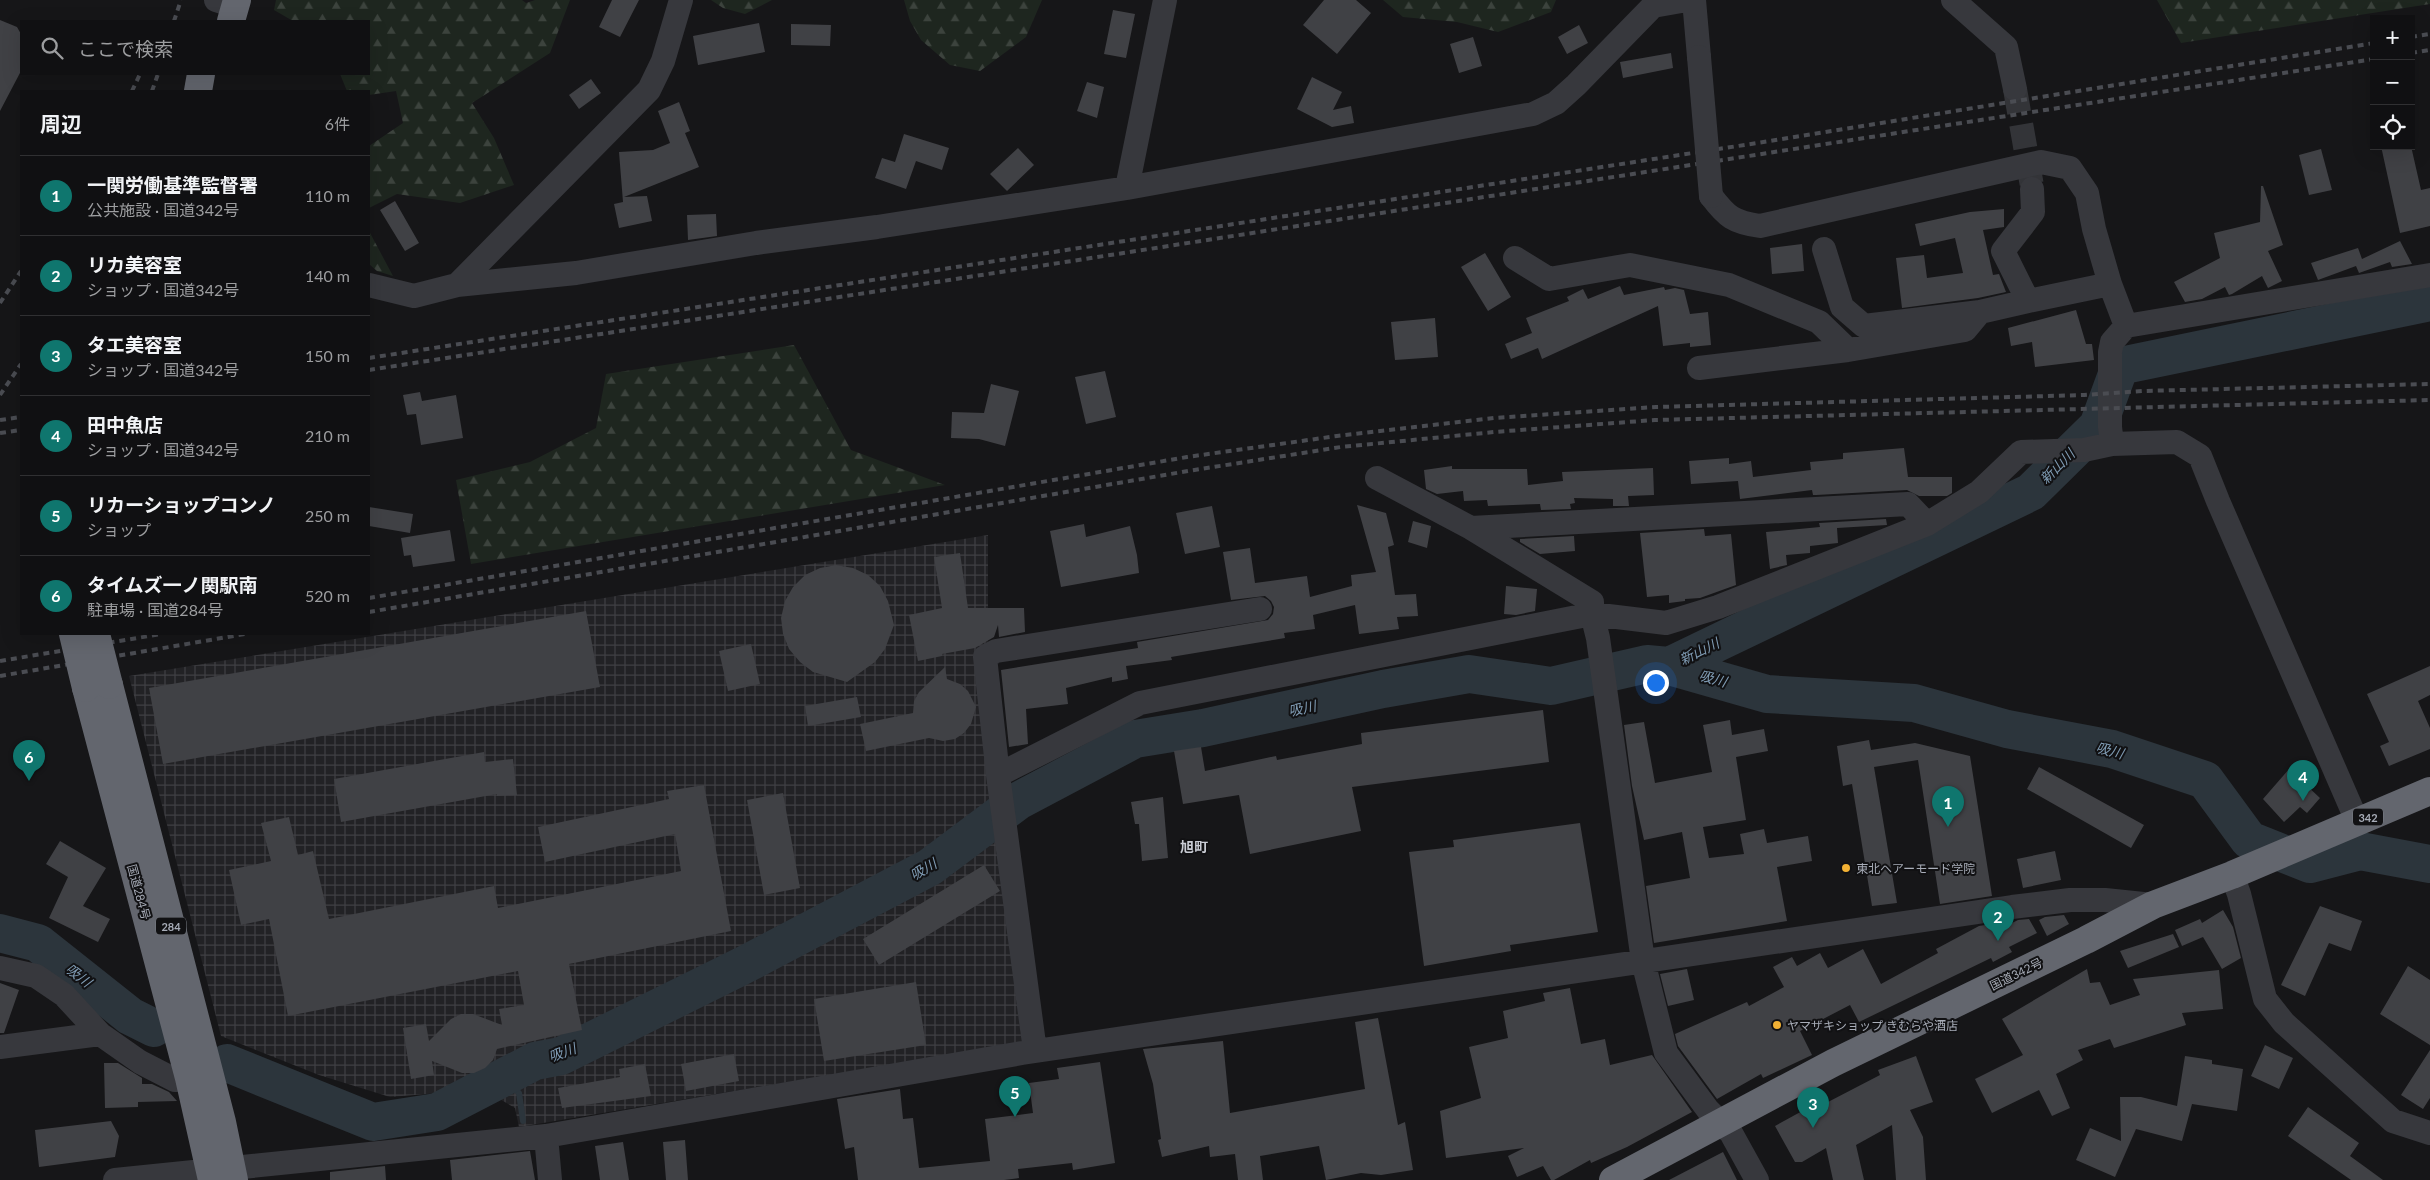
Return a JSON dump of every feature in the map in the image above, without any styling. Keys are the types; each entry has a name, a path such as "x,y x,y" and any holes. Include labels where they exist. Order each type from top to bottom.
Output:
{"highway":[{"path":"214,20 226,5"},
{"path":"198,90 201,75"},
{"path":"216,90 219,75"},
{"name":"国道284号","path":"73,635 97,687 222,1174"},
{"name":"国道284号","path":"96,635 97,687 189,1078 222,1174"},
{"name":"国道342号","path":"1613,1180 1833,1063 2153,906 2244,870 2430,791"}],"street":[{"path":"457,285 649,90 663,61 681,0"},
{"path":"1128,188 1165,0"},
{"path":"370,286 414,296 457,285 576,273 756,243 877,227 1128,188 1533,114 1556,103 1653,6 1687,0"},
{"path":"1694,0 1712,196 1724,213 1738,223 1760,226 2042,162 2070,168 2087,193 2094,229 2110,284 2126,326"},
{"path":"1953,0 2006,47 2015,89"},
{"path":"2028,301 2003,251 2033,212 2032,189"},
{"path":"1824,249 1842,307 1864,326 1980,312 2110,284"},
{"path":"1515,258 1549,279 1630,265 1730,285 1819,322 1848,350"},
{"path":"2111,435 2108,365 2112,342 2126,326 2430,275"},
{"path":"1699,368 1848,350 1965,330 1980,312"},
{"path":"999,783 1140,703 1592,614 1666,623 1718,607 1927,524 1979,492 2021,452 2084,450 2111,435 2177,442 2200,456 2218,502 2357,821"},
{"path":"1378,478 1471,528 1592,602 1592,614 1598,638 1643,961 1666,1053 1708,1110 1731,1133 1758,1180"},
{"path":"1471,528 1908,504 1927,524"},
{"path":"1035,1051 1006,842 985,657 996,651 1260,609"},
{"path":"2244,870 2239,894 2265,999 2284,1023 2393,1121 2430,1133"},
{"path":"115,1180 222,1174 546,1136 1035,1051 2070,900 2105,900 2153,906"},
{"path":"0,968 36,976 64,995 100,1034 140,1062 175,1080 189,1078"},
{"path":"0,1047 100,1034"},
{"path":"546,1136 550,1180"}],"shaded area":[{"path":"988,535 988,768 1022,1043 519,1127 515,1108 496,1097 451,1092 390,1097 319,1075 221,1036 129,676"}],"green space":[{"path":"276,0 522,0 526,3 535,0 570,0 550,53 472,103 494,138 514,185 460,203 397,194 370,208 370,145 403,123 396,91 370,95 370,90 347,90 340,75 370,75 370,20 291,20 274,10"},
{"path":"711,0 772,0 745,14 723,8"},
{"path":"904,0 1042,0 1026,37 980,71 950,65 921,40 910,21"},
{"path":"1383,0 1556,0 1551,12 1498,32 1457,22 1403,17"},
{"path":"2157,0 2430,0 2430,4 2181,43"},
{"path":"370,233 393,276 377,271 370,265"},
{"path":"794,345 851,450 945,485 471,564 456,480 530,462 596,428 606,374"}],"building":[{"path":"612,0 639,0 620,37 599,27"},
{"path":"1324,0 1356,0 1371,13 1337,54 1303,25"},
{"path":"1113,10 1135,14 1126,58 1104,54"},
{"path":"0,20 17,27 20,32 20,73 0,111"},
{"path":"759,23 765,52 698,65 693,36"},
{"path":"791,24 831,25 830,46 791,45"},
{"path":"1579,25 1588,43 1567,54 1558,37"},
{"path":"1473,37 1482,66 1459,73 1450,44"},
{"path":"1671,53 1673,68 1623,78 1620,62"},
{"path":"1312,77 1342,92 1333,110 1351,106 1354,123 1332,127 1297,109"},
{"path":"591,79 601,93 579,109 569,95"},
{"path":"1087,82 1104,87 1097,118 1077,111"},
{"path":"679,102 690,131 685,133 699,167 624,197 647,196 652,221 619,228 614,204 623,202 619,152 653,150 670,143 658,111"},
{"path":"904,134 949,148 942,170 916,161 906,189 875,178 882,158 895,162"},
{"path":"1018,148 1034,165 1007,191 990,174"},
{"path":"2321,149 2332,190 2309,195 2299,155"},
{"path":"2382,150 2412,150 2421,190 2430,188 2430,226 2400,233"},
{"path":"2261,186 2263,186 2283,245 2268,251 2282,281 2268,288 2262,276 2232,294 2229,295 2225,287 2202,299 2185,302 2174,282 2220,258 2214,233 2260,222"},
{"path":"395,201 419,243 405,251 380,210"},
{"path":"2004,209 2004,227 1983,230 1993,275 1999,274 2006,292 1978,298 1902,308 1896,258 1924,255 1927,278 1963,273 1955,238 1920,246 1915,224 1970,212"},
{"path":"716,214 717,236 688,240 687,215"},
{"path":"2400,241 2412,264 2392,267 2390,262 2359,273 2356,266 2318,280 2311,263 2358,248 2362,259"},
{"path":"1802,244 1804,271 1772,274 1770,248"},
{"path":"1485,253 1511,297 1488,311 1461,267"},
{"path":"1620,286 1624,295 1664,287 1665,290 1675,288 1684,290 1690,314 1708,312 1711,345 1690,347 1690,343 1663,346 1658,306 1542,359 1538,348 1511,359 1505,344 1532,333 1526,318 1569,301 1567,297 1583,289 1588,299"},
{"path":"2076,310 2086,344 2092,344 2094,360 2035,367 2032,342 2011,346 2008,328"},
{"path":"1435,318 1438,357 1395,360 1391,322"},
{"path":"1105,371 1116,417 1086,424 1075,377"},
{"path":"991,384 1019,391 1005,446 979,439 951,438 952,412 984,413"},
{"path":"420,392 422,401 456,395 463,438 421,445 416,414 407,415 403,395"},
{"path":"1904,448 1908,477 1952,477 1952,493 1947,496 1919,496 1907,490 1813,495 1812,490 1740,499 1738,481 1691,484 1689,461 1729,458 1729,464 1751,461 1753,477 1811,470 1810,462 1843,459 1843,453"},
{"path":"1452,466 1452,469 1527,469 1528,485 1563,481 1562,472 1653,468 1654,495 1628,496 1629,506 1613,506 1613,499 1574,498 1575,503 1570,504 1571,509 1541,510 1540,504 1488,506 1487,500 1464,501 1463,491 1437,494 1426,489 1424,470"},
{"path":"1357,505 1386,513 1394,545 1388,547 1395,595 1416,594 1418,616 1397,617 1399,629 1359,634 1355,605 1313,615 1315,629 1284,633 1285,638 1171,657 1172,660 1126,666 1128,679 1112,682 1112,677 1066,688 1068,704 1026,709 1028,744 1009,747 1001,670 1138,648 1137,642 1268,620 1273,614 1274,607 1265,596 1231,600 1223,552 1250,548 1255,583 1307,576 1310,597 1352,586 1351,575 1376,572"},
{"path":"1212,506 1220,547 1185,554 1176,513"},
{"path":"370,507 413,514 410,533 370,526"},
{"path":"1886,519 1887,525 1837,528 1838,543 1810,546 1810,553 1786,555 1787,565 1770,569 1766,532 1820,527 1819,523"},
{"path":"1413,521 1431,526 1427,548 1408,542"},
{"path":"1084,524 1086,537 1130,526 1139,573 1061,587 1050,531"},
{"path":"1704,529 1705,536 1731,534 1736,585 1700,598 1685,599 1685,601 1669,603 1669,595 1647,597 1640,533"},
{"path":"450,530 455,561 413,567 411,555 404,556 401,538"},
{"path":"1574,536 1575,551 1540,554 1520,542 1520,539"},
{"path":"960,553 968,608 1024,608 1025,632 999,637 998,625 994,637 975,648 918,661 909,615 942,608 934,557"},
{"path":"836,565 853,568 868,575 880,586 888,601 894,625 885,649 875,662 847,682 813,672 800,662 789,649 783,634 781,618 785,601 793,587 805,575 820,568"},
{"path":"1506,586 1537,589 1535,611 1516,615 1504,614"},
{"path":"586,611 600,687 163,764 149,688"},
{"path":"751,644 760,684 728,691 719,651"},
{"path":"2430,666 2430,695 2418,701 2430,728 2430,749 2389,766 2380,746 2389,742 2367,694"},
{"path":"945,667 947,679 960,684 968,691 976,707 971,724 964,733 955,739 943,741 929,738 866,751 860,724 913,713 914,701 919,692"},
{"path":"857,697 861,717 808,726 805,706"},
{"path":"1543,710 1549,762 1352,787 1361,831 1250,854 1239,795 1183,804 1174,751 1201,747 1205,771 1276,756 1277,760 1362,744 1361,733"},
{"path":"1730,720 1732,735 1764,729 1768,751 1736,757 1746,820 1703,827 1709,858 1744,854 1740,834 1764,829 1767,843 1808,836 1812,861 1777,867 1787,921 1654,943 1646,886 1690,878 1682,832 1644,840 1632,786 1624,725 1644,722 1655,783 1712,772 1703,725"},
{"path":"1869,740 1871,750 1915,743 1970,756 1992,896 1940,904 1918,760 1874,767 1897,903 1872,906 1852,784 1843,786 1837,746"},
{"path":"484,752 485,762 513,759 517,795 497,796 497,794 341,822 334,779"},
{"path":"2039,767 2144,825 2131,848 2027,789"},
{"path":"2289,769 2320,798 2307,813 2300,807 2284,822 2263,799"},
{"path":"704,785 731,931 569,964 582,1030 497,1049 493,1060 485,1068 474,1073 462,1073 432,1061 434,1075 411,1079 403,1028 426,1024 429,1041 451,1019 461,1014 473,1014 502,1025 499,1009 524,1005 518,971 288,1016 269,919 241,925 229,870 271,861 261,823 289,817 298,855 313,851 329,919 494,886 498,908 681,871 675,834 545,862 538,827 669,799 667,791"},
{"path":"783,793 800,888 764,895 747,800"},
{"path":"1163,797 1168,858 1142,861 1139,824 1135,824 1131,802"},
{"path":"1580,823 1598,932 1510,945 1511,951 1424,966 1409,852 1454,847 1453,840"},
{"path":"60,841 106,868 83,906 110,919 98,942 49,918 68,877 46,864"},
{"path":"2055,851 2061,880 2023,888 2017,859"},
{"path":"984,865 1000,891 879,965 863,939"},
{"path":"2320,906 2362,921 2351,951 2329,943 2305,996 2281,985"},
{"path":"2223,910 2233,927 2241,958 2222,969 2203,937 2182,946 2175,930 2200,919 2202,923"},
{"path":"2064,915 2069,924 2047,936 2039,920 2045,917"},
{"path":"2029,919 2037,933 2009,947 2012,952 1993,962 1991,958 1859,1022 1850,1005 1800,1031 1812,1055 1763,1078 1761,1074 1717,1099 1678,1046 1675,1034 1747,1002 1749,1006 1784,987 1773,967 1792,957 1797,966 1820,953 1828,968 1863,949 1881,984 1938,953 1936,949 1979,926 1997,923 1998,930 2018,920"},
{"path":"2173,934 2179,947 2128,968 2120,951"},
{"path":"2408,966 2430,980 2430,1045 2380,1014"},
{"path":"1687,969 1694,1000 1668,1006 1660,974"},
{"path":"2087,969 2090,983 2100,982 2110,1005 2140,995 2133,979 2219,970 2223,1009 2182,1013 2186,1025 2114,1048 2110,1039 2078,1050 2083,1060 2056,1074 2070,1108 2052,1116 2039,1090 1992,1113 1975,1079 2023,1055 2002,1019"},
{"path":"916,982 926,1045 824,1061 814,999"},
{"path":"0,983 19,990 4,1033 0,1033"},
{"path":"1570,988 1581,1044 1605,1039 1610,1065 1652,1055 1692,1112 1627,1147 1591,1163 1590,1160 1554,1180 1551,1180 1543,1166 1517,1177 1508,1156 1524,1148 1446,1158 1440,1111 1481,1098 1469,1047 1508,1038 1503,1011 1545,1001 1543,993"},
{"path":"1378,1018 1398,1125 1405,1122 1413,1170 1381,1175 1361,1173 1326,1180 1319,1146 1260,1156 1263,1180 1238,1180 1235,1154 1210,1157 1209,1146 1162,1157 1158,1140 1161,1139 1153,1084 1143,1049 1223,1041 1230,1113 1365,1089 1355,1022"},
{"path":"2265,1045 2293,1058 2279,1089 2251,1076"},
{"path":"2430,1050 2430,1098 2423,1109 2401,1095"},
{"path":"734,1054 739,1081 686,1091 681,1064"},
{"path":"1916,1056 1933,1102 1910,1110 1923,1137 1926,1180 1896,1180 1892,1125 1856,1145 1864,1180 1833,1180 1826,1148 1802,1162 1795,1162 1775,1126 1826,1098 1828,1102 1880,1075 1878,1070"},
{"path":"2185,1056 2212,1060 2212,1064 2243,1069 2237,1111 2192,1104 2182,1141 2136,1129 2115,1177 2076,1160 2090,1128 2121,1141 2120,1097 2141,1097 2177,1106"},
{"path":"1100,1062 1115,1163 1073,1170 1072,1163 1018,1169 1019,1178 1004,1180 858,1180 854,1147 845,1149 837,1099 900,1089 903,1119 913,1118 919,1168 990,1161 985,1119 1033,1113 1029,1083 1059,1079 1057,1068"},
{"path":"104,1063 118,1063 142,1078 142,1084 152,1084 169,1092 177,1101 138,1102 138,1107 105,1108"},
{"path":"645,1064 651,1096 562,1108 558,1088 620,1077 619,1069"},
{"path":"2308,1107 2359,1143 2350,1156 2383,1180 2351,1180 2288,1136"},
{"path":"111,1121 119,1136 115,1157 39,1167 35,1130"},
{"path":"685,1140 688,1180 666,1180 663,1142"},
{"path":"623,1142 629,1180 600,1180 595,1146"},
{"path":"530,1151 535,1180 452,1180 450,1160"},
{"path":"1723,1152 1737,1180 1669,1180"},
{"path":"385,1166 386,1180 330,1180 330,1172"}],"waterway":[{"name":"新山川","path":"1669,666 2031,492 2098,426 2120,366 2430,302"},
{"name":"吸川","path":"227,1063 373,1122 437,1112 535,1061 561,1056 742,966 930,867 1018,801 1135,739 1203,728 1383,689 1469,674 1551,686 1647,664 1669,666 1767,694 1914,703 2007,729 2112,749 2205,780 2249,840 2310,864 2360,851 2430,864"},
{"name":"吸川","path":"0,933 38,943 130,1016 154,1028"},
{"path":"503,1077 519,1093 523,1121"}],"tunnel":[{"path":"2015,89 2032,186"}],"railway":[{"path":"174,20 181,0"},
{"path":"2415,36 2430,34"},
{"path":"370,358 1770,141 2370,44"},
{"path":"2415,52 2430,50"},
{"path":"370,370 2370,60"},
{"path":"132,90 140,75"},
{"path":"152,90 158,75"},
{"path":"0,303 20,273"},
{"path":"0,395 20,365"},
{"path":"370,598 1187,457 1337,436 1494,418 1656,407 2084,395 2142,391 2430,384"},
{"path":"370,612 1188,471 1341,447 1494,432 1655,420 2430,400"},
{"path":"0,420 20,417"},
{"path":"0,433 20,430"},
{"path":"0,661 155,635"},
{"path":"0,676 239,635"}],"place":[{"name":"タイムズ一ノ関駅南","path":"29,781"},
{"name":"田中魚店","path":"2303,801"},
{"name":"一関労働基準監督署","path":"1948,827"},
{"name":"東北ヘアーモード学院","path":"1846,868"},
{"name":"リカ美容室","path":"1998,941"},
{"name":"ヤマザキショップ きむらや酒店","path":"1777,1025"},
{"name":"リカーショップコンノ","path":"1015,1117"},
{"name":"タエ美容室","path":"1813,1128"}],"district":[{"name":"旭町","path":"1194,846"}]}
